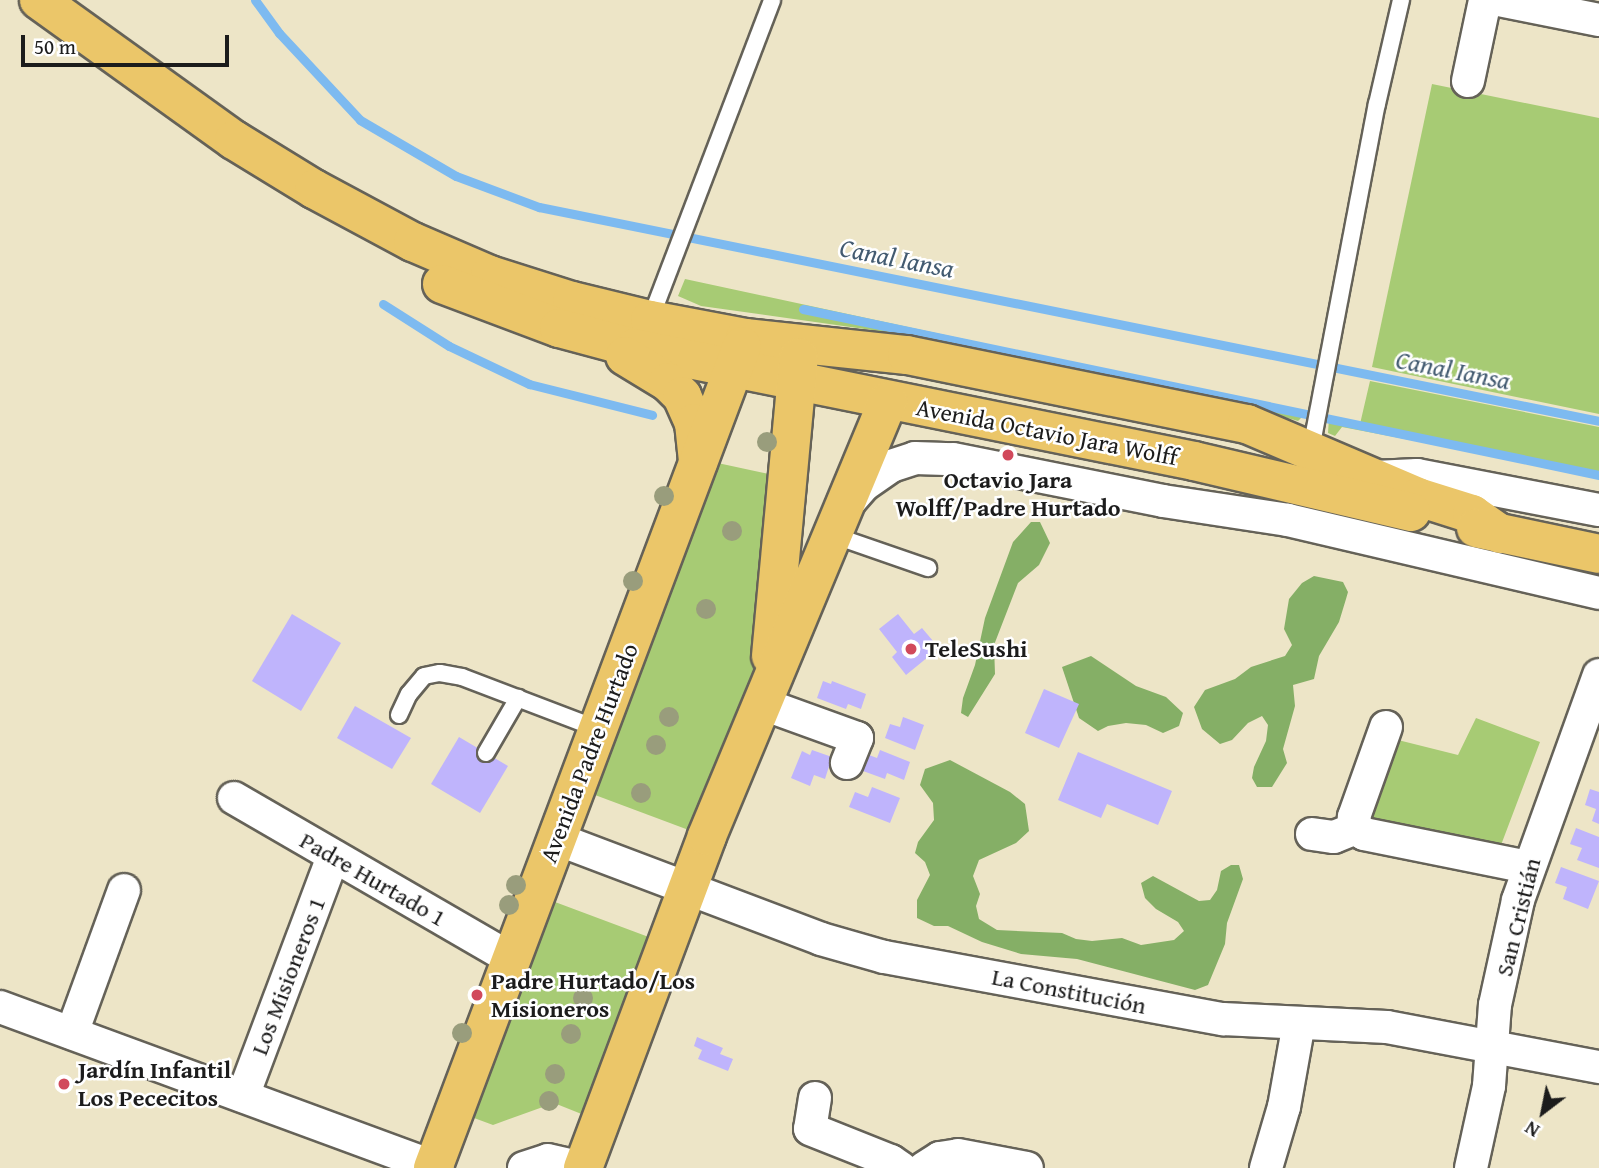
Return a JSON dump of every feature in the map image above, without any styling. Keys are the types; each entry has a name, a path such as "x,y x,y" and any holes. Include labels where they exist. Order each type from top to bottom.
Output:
{"main road":[{"path":"55,5 234,140 330,219 417,271 497,306 592,338 650,370 682,397 694,423 698,463"},
{"path":"234,140 343,206 451,259 534,290 650,320 740,353"},
{"name":"Avenida Octavio Jara Wolff","path":"592,338 740,353 801,343 907,355 1223,418 1271,432 1418,497 1472,514 1500,534"},
{"path":"766,698 801,343"},
{"name":"Avenida Octavio Jara Wolff","path":"740,353 796,381 1194,461 1500,534 1599,554"},
{"name":"Avenida Padre Hurtado","path":"435,1167 740,353"},
{"path":"583,1168 688,888 888,401"}],"street":[{"path":"1468,81 1485,0"},
{"path":"1499,0 1599,20"},
{"name":"Avenida Octavio Jara Wolff","path":"836,527 864,485 891,466 915,458 953,459 1163,500 1288,520 1599,593"},
{"path":"1374,477 1417,475 1599,510"},
{"name":"San Cristián","path":"1471,1168 1483,1117 1493,1046 1495,1005 1513,921 1528,867 1599,675"},
{"path":"766,698 857,738 847,763"},
{"path":"1386,727 1354,817 1356,828 1364,834 1528,867"},
{"name":"Padre Hurtado 1","path":"234,798 512,959"},
{"path":"1312,834 1334,837 1356,828"},
{"name":"La Constitución","path":"557,839 842,946 884,957 1211,1018 1376,1026 1599,1067"},
{"name":"Los Misioneros 1","path":"243,1096 333,856"},
{"path":"72,1033 124,890"},
{"path":"0,1007 435,1167"},
{"path":"1266,1168 1284,1107 1299,1023"},
{"path":"815,1098 810,1129 886,1158 901,1168"},
{"path":"923,1168 940,1158 958,1155 1023,1168"},
{"path":"524,1168 548,1160 583,1168"}],"lane":[{"path":"650,320 772,0"},
{"path":"1311,449 1377,104 1401,0"},
{"path":"836,527 847,540 928,568"},
{"path":"399,715 409,694 424,676 440,673 462,677 598,729"},
{"path":"486,753 518,698"}],"green space":[{"path":"1432,84 1599,118 1599,414 1372,367"},
{"path":"685,279 1302,412 1301,418 1298,421 1211,396 907,335 701,306 678,296"},
{"path":"1370,381 1599,427 1599,476 1342,427 1335,436 1328,433 1329,418 1360,424"},
{"path":"713,462 773,475 753,689 694,832 587,792"},
{"path":"1031,522 1040,522 1050,543 1039,565 1018,583 994,645 995,674 968,717 961,713 963,698 975,665 985,618 1013,542"},
{"path":"1314,576 1343,582 1348,592 1339,622 1319,656 1314,679 1293,685 1295,706 1283,749 1287,763 1272,787 1257,787 1252,778 1266,741 1268,725 1262,716 1248,723 1232,740 1220,744 1202,729 1194,707 1205,690 1235,679 1251,667 1285,656 1292,645 1284,629 1289,599 1302,583"},
{"path":"1091,656 1136,686 1166,697 1183,713 1179,726 1163,733 1146,725 1126,723 1098,731 1079,718 1062,667"},
{"path":"1476,718 1540,742 1498,853 1364,824 1390,738 1458,755"},
{"path":"950,760 1010,792 1025,804 1029,831 1016,843 979,860 973,876 980,894 976,906 979,919 997,930 1062,933 1076,939 1092,941 1122,938 1141,945 1174,940 1184,931 1178,922 1156,909 1145,898 1141,883 1153,876 1199,901 1210,900 1217,890 1221,871 1231,865 1239,865 1243,879 1227,923 1225,944 1208,985 1195,990 1077,959 1021,954 982,942 948,926 934,926 917,918 917,900 930,875 925,862 915,853 918,842 934,820 933,803 920,785 925,769"},
{"path":"547,899 654,939 589,1117 554,1103 493,1125 466,1115"}],"building":[{"path":"292,614 341,643 301,711 252,681"},
{"path":"898,614 914,634 922,628 939,648 906,675 892,657 897,652 879,629"},
{"path":"823,681 831,684 832,681 866,694 861,709 848,704 846,709 817,698"},
{"path":"1044,689 1079,704 1059,748 1025,733"},
{"path":"355,706 411,738 392,769 337,738"},
{"path":"903,717 924,725 915,750 885,738 890,724 900,727"},
{"path":"459,737 508,766 480,813 431,784"},
{"path":"812,750 832,757 825,779 814,775 810,786 791,778 802,751 810,755"},
{"path":"880,750 910,762 904,780 887,773 885,779 863,771 869,755 877,758"},
{"path":"1078,752 1172,791 1158,825 1107,804 1101,818 1058,800"},
{"path":"872,787 900,798 890,823 849,807 855,792 868,797"},
{"path":"1590,789 1599,792 1599,824 1592,821 1596,809 1585,805"},
{"path":"1576,828 1599,837 1599,868 1577,860 1582,848 1570,844"},
{"path":"1561,867 1599,881 1588,909 1563,899 1567,887 1555,883"},
{"path":"697,1037 723,1048 720,1054 733,1059 728,1071 698,1059 702,1050 694,1046"}],"waterway":[{"name":"Canal Iansa","path":"255,0 279,33 360,120 456,176 539,207 1599,421"},
{"path":"383,304 449,346 529,384 652,415"},
{"path":"803,309 1599,475"}],"place":[{"name":"Octavio Jara Wolff/Padre Hurtado","path":"1008,455"},
{"name":"TeleSushi","path":"911,649"},
{"name":"Padre Hurtado/Los Misioneros","path":"477,995"},
{"name":"Jardín Infantil Los Pececitos","path":"64,1084"}]}
